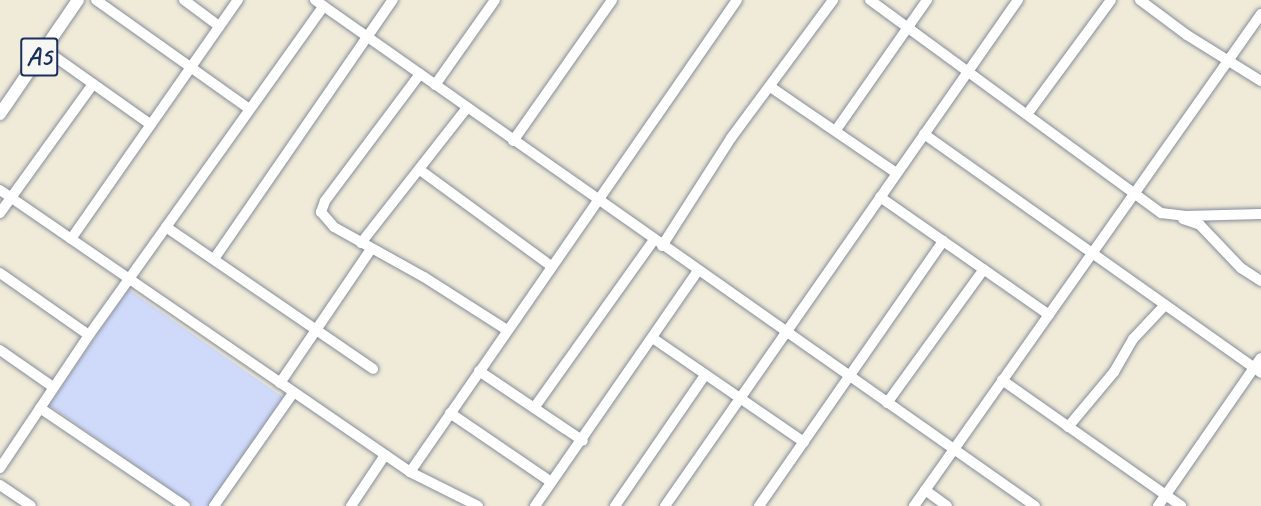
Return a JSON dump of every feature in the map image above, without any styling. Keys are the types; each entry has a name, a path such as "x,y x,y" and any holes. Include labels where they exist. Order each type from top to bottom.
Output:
{"main road":[{"name":"A5","path":"0,114 78,0"}],"street":[{"path":"96,0 248,108"},
{"path":"184,0 219,26"},
{"path":"71,239 238,0"},
{"path":"214,259 393,0"},
{"path":"435,85 495,0"},
{"path":"513,141 612,0"},
{"path":"410,472 596,200 737,0"},
{"path":"534,408 658,243 731,138 771,88 833,0"},
{"path":"870,0 1136,192 1161,213 1200,225 1241,268 1261,281"},
{"path":"836,130 927,0"},
{"path":"664,506 1018,0"},
{"path":"1028,113 1111,0"},
{"path":"1140,0 1187,35 1261,81"},
{"path":"0,468 53,387 319,3 596,200 1035,506"},
{"path":"914,506 1261,14"},
{"path":"44,49 150,124"},
{"path":"420,74 325,201 321,212 325,220 361,243 424,277 507,330"},
{"path":"0,213 93,84"},
{"path":"771,88 836,130 896,173"},
{"path":"361,243 467,108"},
{"path":"924,134 1258,370"},
{"path":"420,170 551,266"},
{"path":"0,190 410,472 478,506"},
{"path":"880,197 1049,315"},
{"path":"1161,213 1186,216 1261,214"},
{"path":"166,227 373,369"},
{"path":"759,506 943,241"},
{"path":"279,383 371,249"},
{"path":"887,403 984,269"},
{"path":"535,506 654,339 698,271"},
{"path":"0,273 89,335"},
{"path":"1068,427 1114,372 1133,339 1165,305"},
{"path":"654,339 804,442"},
{"path":"0,350 53,387"},
{"path":"1158,506 1258,370 1261,358"},
{"path":"479,371 583,441"},
{"path":"615,506 705,375"},
{"path":"1002,380 1181,506"},
{"path":"214,506 293,393"},
{"path":"40,408 185,506"},
{"path":"450,413 551,482"},
{"path":"351,506 385,455"},
{"path":"0,485 31,506"},
{"path":"925,490 947,506"}],"shaded area":[{"path":"128,289 283,397 208,506 194,506 49,405"}]}
